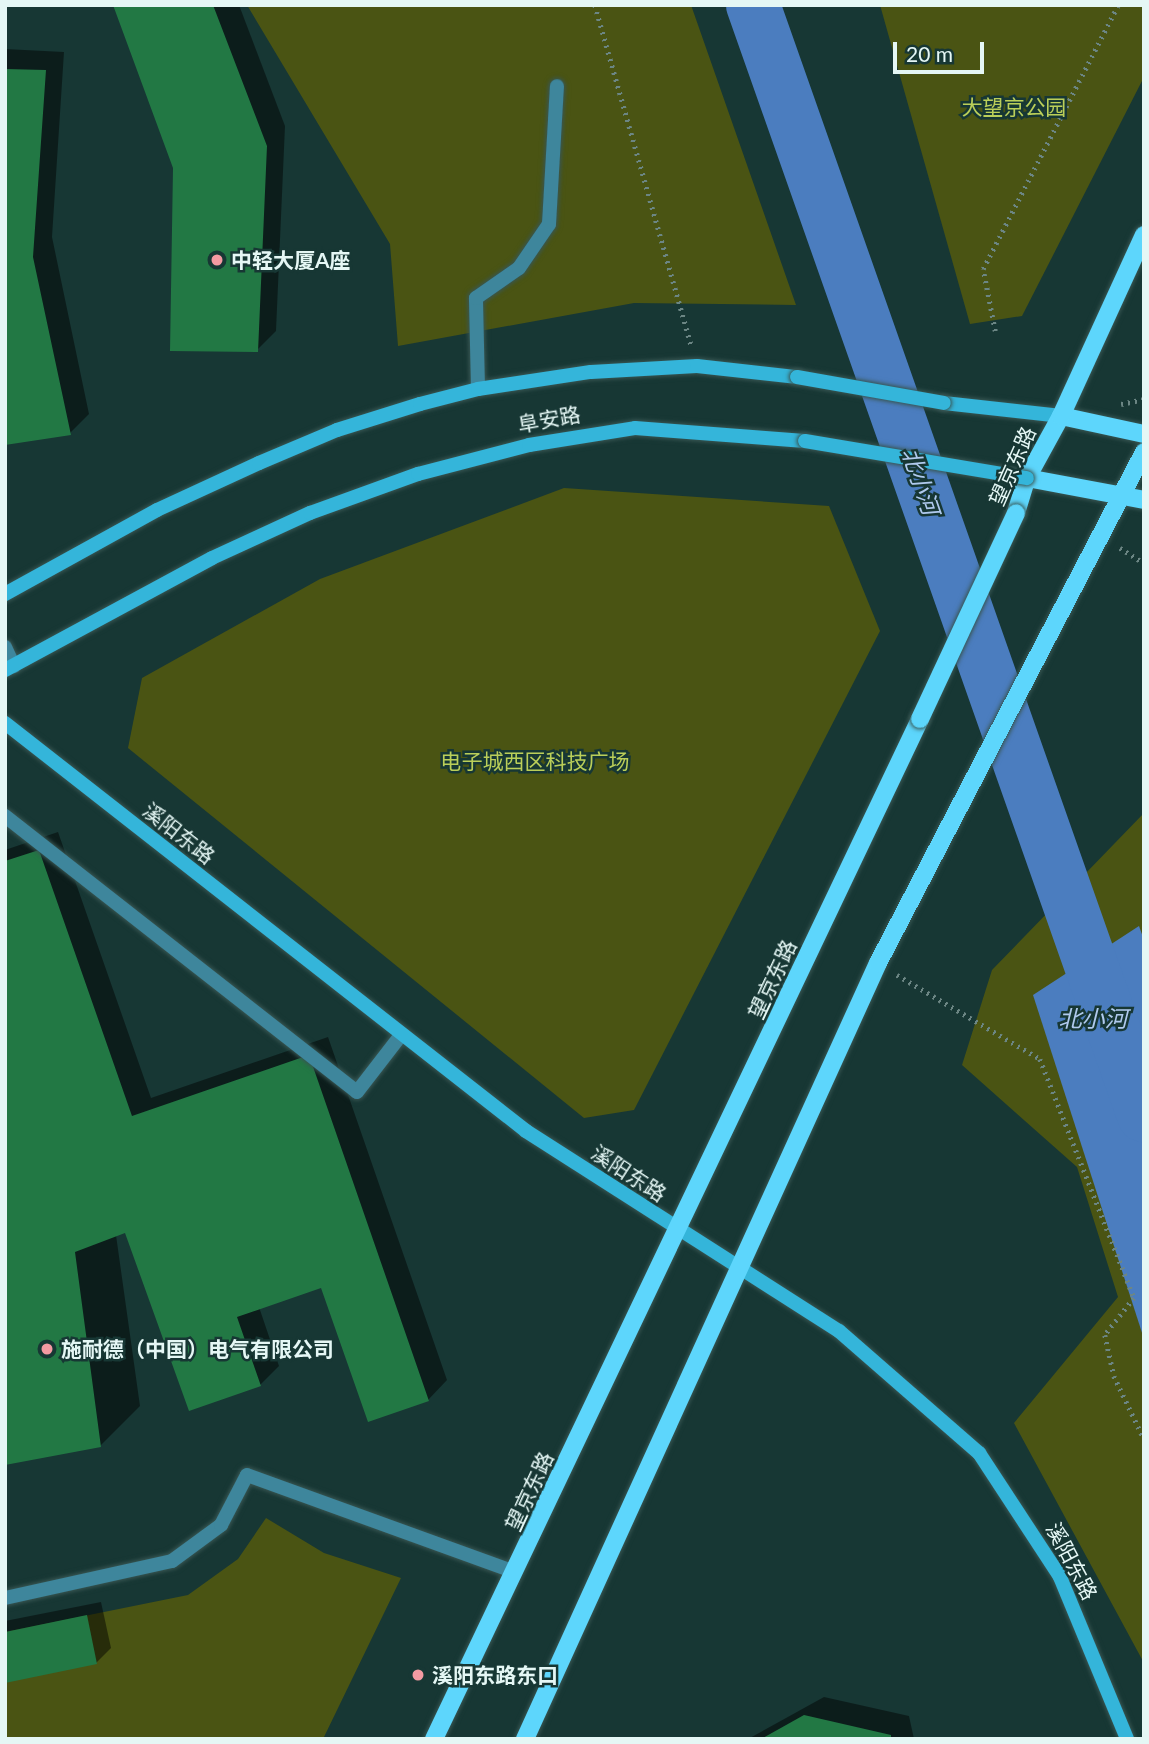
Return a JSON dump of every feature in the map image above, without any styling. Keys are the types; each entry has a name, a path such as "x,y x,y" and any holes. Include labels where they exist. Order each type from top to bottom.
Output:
{"main road":[{"name":"望京东路","path":"434,1739 678,1230 1016,513 1027,478 1061,416 1144,235"},
{"name":"阜安路","path":"5,594 157,510 259,463 337,430 478,389 591,372 697,366 797,377 944,403 1061,416"},
{"path":"1061,416 1144,434"},
{"name":"阜安路","path":"9,668 212,558 310,513 418,474 529,445 635,428 805,441 1122,494 1144,500"},
{"path":"525,1739 878,964 1144,452"},
{"name":"溪阳东路","path":"5,723 526,1131 678,1230 742,1266 839,1331 979,1452 1060,1577 1127,1739"}],"lane":[{"path":"478,389 476,298 519,268 549,223 556,86"},
{"path":"5,647 9,668"},
{"path":"5,816 357,1092 401,1035"},
{"path":"5,1598 172,1561 221,1525 247,1475 515,1572"}],"path":[{"path":"596,5 697,366"},
{"path":"995,331 984,269 1118,5"},
{"path":"878,964 1040,1059 1134,1298 1105,1335 1114,1376 1144,1439"}],"green space":[{"path":"247,5 691,5 796,305 634,303 398,346 390,244"},
{"name":"大望京公园","path":"880,5 1144,5 1144,77 1022,316 970,324"},
{"name":"电子城西区科技广场","path":"564,488 829,506 880,631 634,1110 584,1118 128,748 142,678 320,579"},
{"path":"1144,813 1144,1663 1014,1423 1118,1297 1077,1167 962,1065 992,970"},
{"path":"266,1518 324,1553 401,1578 323,1739 5,1739 5,1632 188,1595 238,1559"}],"water":[{"name":"北小河","path":"1139,926 1144,940 1144,1339 1033,995"}],"building":[{"name":"中轻大厦A座","path":"113,5 213,5 267,146 258,352 170,351 173,168"},
{"path":"5,69 46,70 33,257 71,435 5,445"},
{"path":"39,850 132,1116 309,1055 429,1401 368,1422 321,1288 237,1317 261,1386 189,1411 125,1233 75,1252 101,1447 5,1465 5,861"},
{"path":"87,1615 97,1664 5,1683 5,1632"},
{"path":"804,1715 891,1735 891,1739 761,1739"}],"waterway":[{"name":"北小河","path":"753,5 1144,1115"}],"place":[{"name":"中轻大厦A座","path":"217,260"},
{"name":"施耐德（中国）电气有限公司","path":"47,1349"},
{"name":"溪阳东路东口","path":"418,1675"}]}
